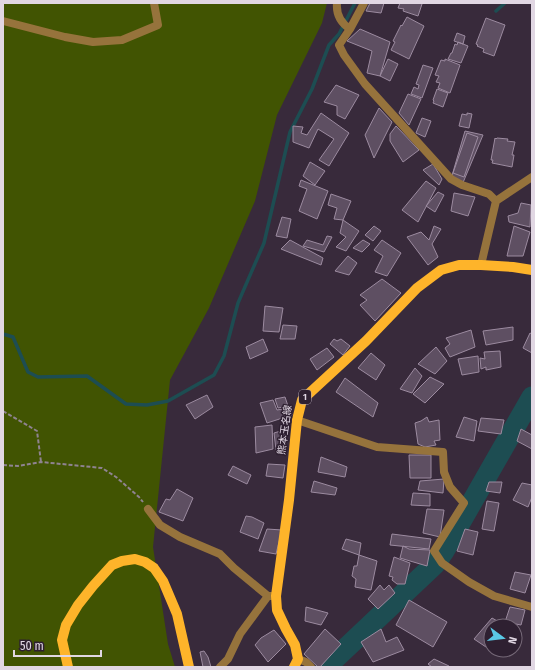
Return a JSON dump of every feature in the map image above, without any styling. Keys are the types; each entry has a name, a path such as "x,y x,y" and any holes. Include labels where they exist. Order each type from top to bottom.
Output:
{"main road":[{"name":"熊本玉名線","path":"296,663 295,645 286,629 272,596 289,500 297,420 302,400 366,341 417,288 441,270 459,265 481,265 532,270"},
{"path":"68,667 62,640 66,625 78,605 112,565 122,561 135,560 145,562 154,568 163,581 177,614 189,667"}],"street":[{"path":"3,21 66,37 94,42 122,40 158,25 154,3"},
{"path":"337,3 336,10 346,25"},
{"path":"364,3 346,25 339,45 344,55 365,84 451,179 462,185 489,194 496,200"},
{"path":"481,265 496,200 532,177"},
{"path":"297,420 377,447 443,452 444,472 450,487 464,503 434,551 442,563 469,582 494,596 532,607"},
{"path":"148,509 160,525 180,537 220,554 234,568 272,596 240,634 228,659 220,667"},
{"path":"296,663 306,662 311,667"}],"path":[{"path":"3,411 37,431 41,462"},
{"path":"3,465 18,466 41,462 102,468 122,482 148,509"}],"green space":[{"path":"3,3 327,3 322,23 277,115 255,201 209,308 170,380 153,547 168,644 175,667 3,667"}],"building":[{"path":"370,3 384,3 381,13 366,11"},
{"path":"400,3 422,4 418,16 403,11 404,9 398,8"},
{"path":"407,17 424,26 409,59 391,50 395,42 393,41"},
{"path":"486,18 505,25 494,56 483,52 484,49 476,44"},
{"path":"360,29 390,42 380,76 367,73 372,51 347,41"},
{"path":"457,33 465,36 463,44 454,41"},
{"path":"458,42 468,46 461,63 448,59 455,44 457,45"},
{"path":"388,59 398,64 390,81 380,76"},
{"path":"445,59 460,65 450,93 438,88 440,83 436,82 439,76 435,75 441,60 445,61"},
{"path":"423,65 433,68 422,98 411,94 414,87 418,89 419,85 416,84"},
{"path":"336,85 359,95 345,119 337,115 337,106 324,102"},
{"path":"437,89 448,93 443,107 433,103"},
{"path":"408,94 421,99 409,125 399,113"},
{"path":"379,108 392,122 374,158 365,135"},
{"path":"321,113 349,133 329,166 319,160 334,139 318,129 309,148 293,142 293,126 303,127 301,133 307,135"},
{"path":"467,113 472,114 469,128 459,126 462,114 467,115"},
{"path":"422,118 431,121 425,137 416,133"},
{"path":"396,126 419,150 403,162 390,141 390,134"},
{"path":"465,131 483,135 462,185 451,179"},
{"path":"467,133 478,137 464,177 453,173"},
{"path":"495,138 508,139 507,141 515,142 512,155 514,155 512,167 492,163 493,160 491,160"},
{"path":"310,162 325,171 315,185 303,176"},
{"path":"433,164 442,179 439,185 423,170"},
{"path":"301,180 328,191 317,219 299,211 307,189 299,186"},
{"path":"426,181 436,188 418,222 402,210"},
{"path":"438,192 444,195 435,212 426,206"},
{"path":"454,193 475,197 468,216 451,211"},
{"path":"331,194 351,201 343,220 334,219 337,208 328,205"},
{"path":"521,203 531,205 530,227 509,222 508,216 518,213"},
{"path":"282,217 291,219 287,238 276,236"},
{"path":"343,220 359,231 346,251 336,247 346,237 340,233"},
{"path":"374,226 381,231 373,241 365,235"},
{"path":"434,226 441,229 432,244 438,257 428,265 407,237 421,232 429,240"},
{"path":"514,226 530,232 523,256 507,256"},
{"path":"327,236 332,237 324,252 303,246 307,240 323,245"},
{"path":"290,240 323,258 321,265 281,249"},
{"path":"363,240 370,244 362,252 353,248"},
{"path":"382,240 401,253 387,276 375,272 383,256 374,250"},
{"path":"348,256 357,263 349,275 335,271"},
{"path":"382,279 401,293 375,321 360,305 367,300 360,295"},
{"path":"265,306 283,308 279,332 263,331"},
{"path":"283,325 297,326 295,339 280,339"},
{"path":"513,327 513,340 486,345 483,331"},
{"path":"471,330 475,347 450,357 445,348 450,344 446,338"},
{"path":"530,333 532,334 532,353 523,348"},
{"path":"263,339 268,351 250,359 246,347"},
{"path":"334,339 337,341 341,339 350,346 343,355 330,344"},
{"path":"436,347 447,361 435,374 418,364"},
{"path":"327,348 334,357 317,370 310,359"},
{"path":"500,351 501,367 486,370 486,367 481,369 480,358 485,359 484,352"},
{"path":"371,353 385,365 376,380 358,368"},
{"path":"478,356 479,372 462,375 458,359"},
{"path":"415,368 422,376 412,393 400,389"},
{"path":"430,377 444,384 425,403 413,394"},
{"path":"345,378 378,403 373,417 336,392"},
{"path":"207,395 213,407 195,419 186,405"},
{"path":"285,397 288,406 278,408 275,399"},
{"path":"273,400 277,410 289,408 292,415 267,423 260,403"},
{"path":"427,417 429,422 439,420 440,440 434,441 436,445 425,447 418,444 415,423"},
{"path":"464,417 477,421 474,441 456,437"},
{"path":"481,418 504,420 501,434 478,431"},
{"path":"272,425 273,449 256,453 255,427"},
{"path":"521,429 532,435 532,449 517,441"},
{"path":"284,430 286,447 276,450 274,433"},
{"path":"409,455 431,455 431,478 410,478"},
{"path":"321,457 347,467 345,477 318,472"},
{"path":"268,464 285,465 283,478 266,476"},
{"path":"233,466 251,475 247,484 228,475"},
{"path":"444,479 443,493 418,490 420,481"},
{"path":"314,481 337,488 335,495 311,492"},
{"path":"489,482 502,482 500,493 486,491"},
{"path":"522,483 532,485 532,497 528,507 513,500"},
{"path":"177,489 193,498 183,521 159,512 166,499 170,500"},
{"path":"413,493 430,494 430,506 411,505"},
{"path":"487,501 499,503 494,531 482,529"},
{"path":"427,509 444,510 440,537 423,533"},
{"path":"246,516 252,517 264,523 258,539 240,532"},
{"path":"267,529 282,530 276,554 259,551"},
{"path":"465,529 478,532 473,555 457,551"},
{"path":"392,534 431,539 429,549 390,545"},
{"path":"346,539 361,543 359,555 342,549"},
{"path":"403,546 409,549 430,550 427,566 400,558"},
{"path":"359,555 377,561 371,590 355,587 356,579 352,576 354,566 357,566"},
{"path":"394,557 410,563 405,584 397,584 392,580 393,577 389,576"},
{"path":"515,572 531,575 525,593 510,589"},
{"path":"380,585 384,590 389,585 395,593 378,609 368,599"},
{"path":"409,600 447,622 433,647 396,625"},
{"path":"306,607 328,613 321,625 305,621"},
{"path":"510,607 525,610 523,618 506,618"},
{"path":"483,628 483,645 474,639"},
{"path":"325,629 341,644 320,667 318,667 304,654"},
{"path":"381,629 386,642 397,637 404,650 373,662 361,642"},
{"path":"274,630 286,644 268,662 255,645 261,638"},
{"path":"204,651 208,657 211,667 203,667 200,652"},
{"path":"434,659 449,667 432,667 428,664"}],"waterway":[{"path":"3,334 13,337 28,372 38,377 87,376 126,404 147,405 168,401 214,375 224,356 238,303 264,243 290,132 312,89 329,45 339,34 355,3"},
{"path":"496,11 505,3"},
{"path":"326,667 435,564 444,551 532,397"}]}
